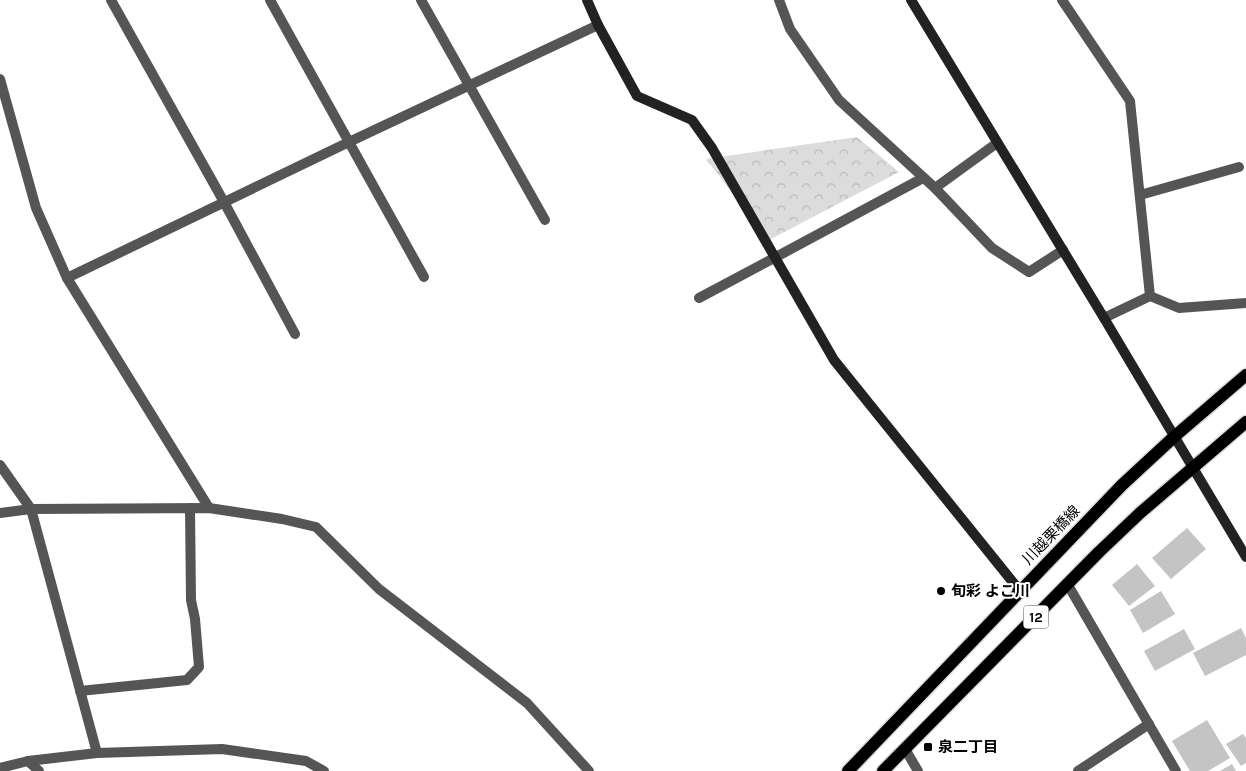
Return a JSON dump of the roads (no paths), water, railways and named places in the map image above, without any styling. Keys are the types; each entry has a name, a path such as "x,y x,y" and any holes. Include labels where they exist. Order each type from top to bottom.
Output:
{"main road":[{"name":"川越栗橋線","path":"848,771 1122,486 1175,436 1246,375"},
{"name":"12","path":"886,770 1140,513 1246,422"}],"street":[{"path":"111,0 224,202 295,334"},
{"path":"270,0 424,277"},
{"path":"421,0 545,220"},
{"path":"587,0 598,25 637,96 692,120 712,148 834,360 1020,591"},
{"path":"779,0 790,29 840,100 935,188 992,248 1029,272 1063,250"},
{"path":"911,0 1175,436 1246,557"},
{"path":"1062,0 1130,101 1150,296"},
{"path":"68,278 349,142 598,25"},
{"path":"0,79 36,208 68,278 209,508"},
{"path":"935,188 997,143"},
{"path":"1140,195 1239,167"},
{"path":"699,298 924,178"},
{"path":"1104,318 1150,296 1179,308 1246,303"},
{"path":"0,465 31,509 96,753"},
{"path":"80,691 187,680 199,667 195,619 191,600 190,508"},
{"path":"0,513 31,509 209,508 282,519 316,527 379,589 527,702 589,771"},
{"path":"1068,584 1174,770"},
{"path":"1078,771 1149,724"},
{"path":"0,768 28,761 96,753 222,749 306,761 324,771"},
{"path":"905,749 918,771"},
{"path":"28,761 38,771"}],"place":[{"name":"旬彩 よこ川","path":"941,591"},
{"name":"泉二丁目","path":"928,747"}]}
